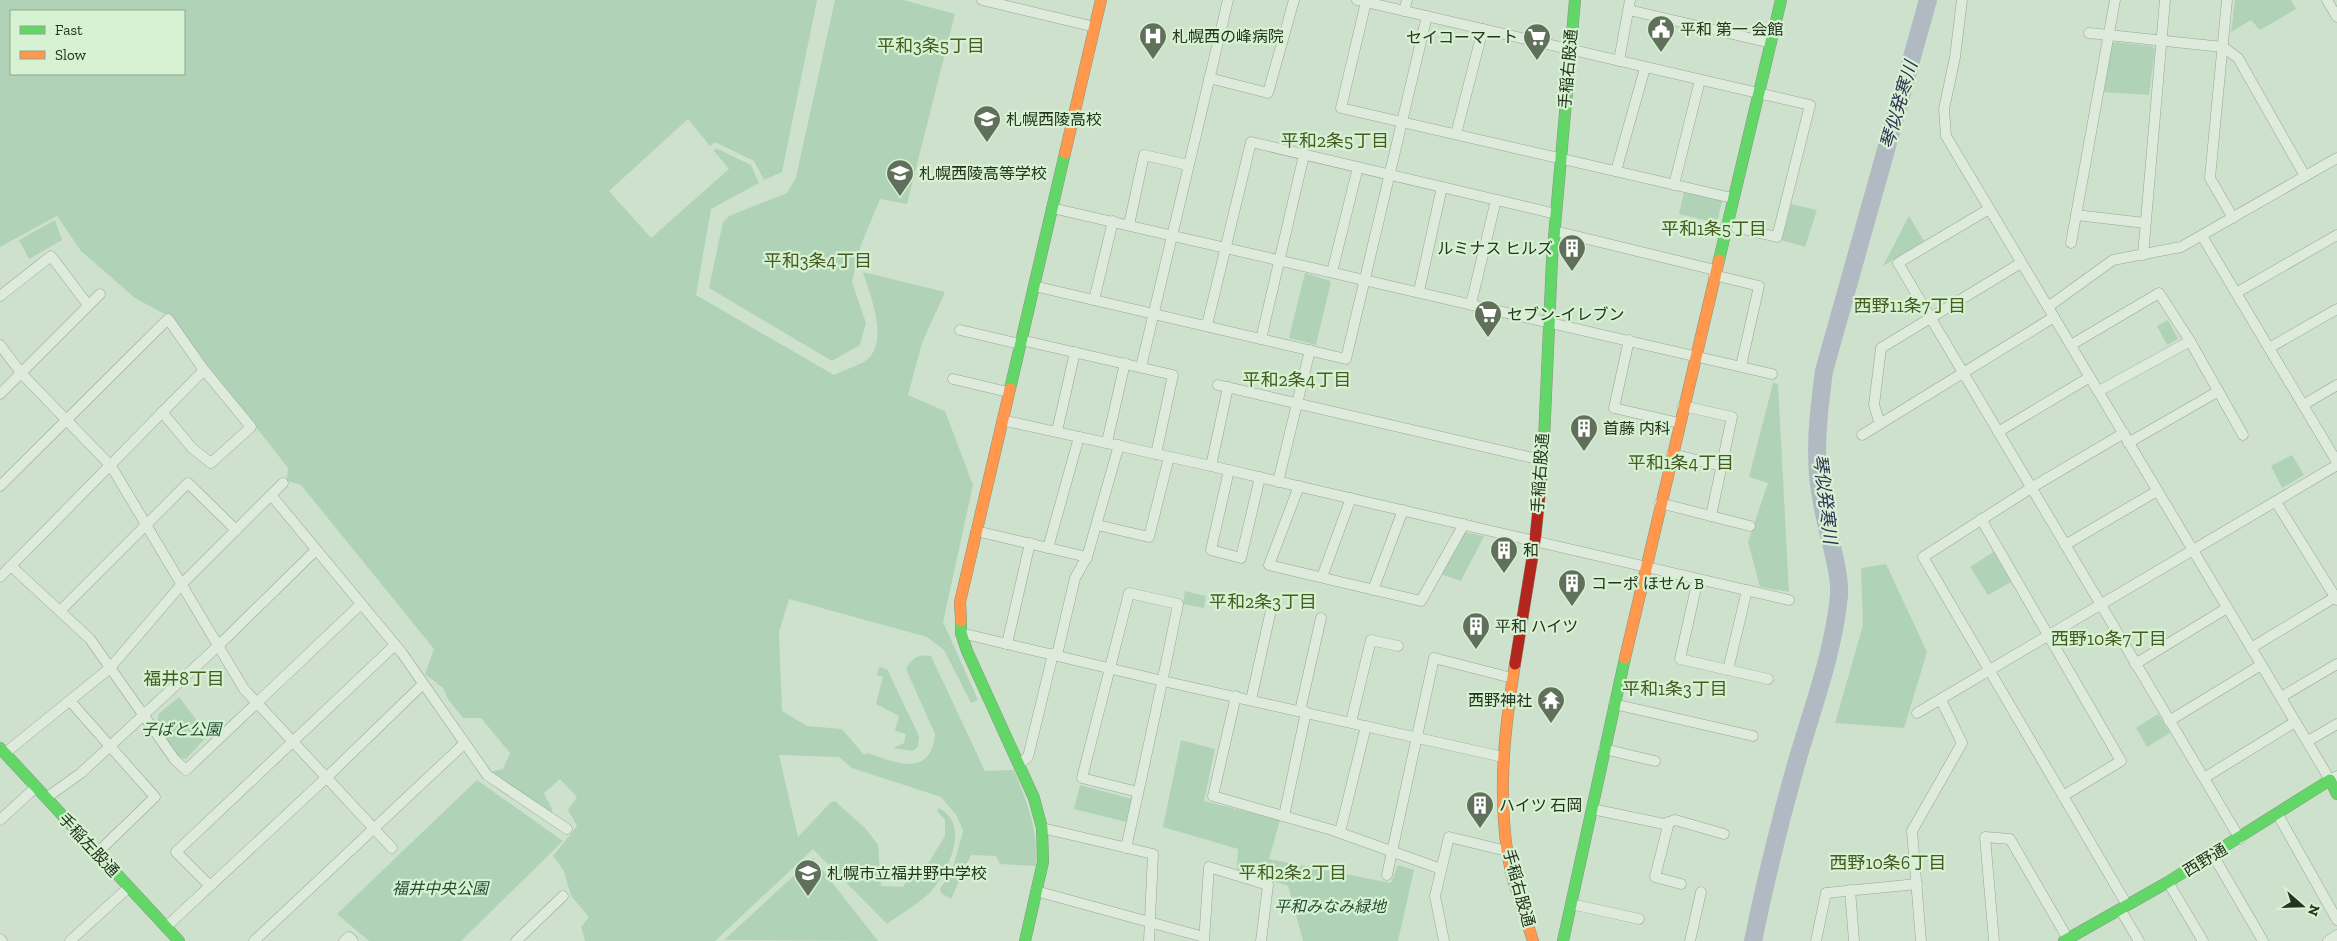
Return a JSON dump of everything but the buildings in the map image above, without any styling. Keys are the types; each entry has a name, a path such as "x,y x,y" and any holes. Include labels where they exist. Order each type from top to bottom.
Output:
{"street":[{"path":"982,0 1095,27"},
{"path":"1025,941 1043,862 1042,828 1034,798 961,633 960,602 1101,0"},
{"path":"1141,367 1228,0"},
{"path":"1209,78 1268,93 1294,0"},
{"path":"1404,11 1407,0"},
{"name":"手稲右股通","path":"1533,941 1507,851 1501,786 1506,719 1535,540 1542,460 1560,158 1575,0"},
{"path":"1563,941 1645,566 1732,198 1782,0"},
{"path":"1962,0 1955,58 1944,109 1946,136 2261,665 2308,741 2334,778 2337,794"},
{"path":"2070,243 2115,0"},
{"path":"2143,255 2166,0"},
{"path":"2227,0 2210,178 2234,218"},
{"path":"2327,0 2337,17"},
{"path":"1726,225 1777,236 1810,105 1361,1 1341,108 1732,198"},
{"path":"1619,61 1630,5 1771,43"},
{"path":"1034,286 1346,359 1391,175 1427,16"},
{"path":"1456,134 1483,30"},
{"path":"2088,33 2223,47 2238,58 2305,176"},
{"path":"1616,171 1645,68"},
{"path":"1674,185 1700,80"},
{"path":"1207,325 1252,142 1556,214"},
{"path":"1129,225 1144,155 1188,165"},
{"path":"1261,339 1304,155"},
{"path":"2048,308 2113,260 2181,247 2337,158"},
{"path":"1332,272 1358,167"},
{"path":"1418,291 1442,187"},
{"path":"1471,304 1496,200"},
{"path":"1052,208 1772,374"},
{"path":"1989,209 1898,263 2169,722 2240,838"},
{"path":"2076,215 2145,223"},
{"path":"1094,300 1113,221"},
{"path":"1555,231 1715,272 1759,286 1741,366"},
{"path":"2236,293 2337,235"},
{"path":"1917,713 2276,502 2337,463 2202,236"},
{"path":"0,296 51,256 88,305"},
{"path":"1880,424 1874,405 1881,348 2021,263"},
{"path":"2071,345 2159,293 2190,341 2217,392 2243,435"},
{"path":"0,394 100,294"},
{"path":"2269,348 2337,309"},
{"path":"1862,435 2054,317"},
{"path":"0,486 168,319 204,370 252,427 211,463 192,448 162,412"},
{"path":"960,330 1076,352 1174,375 1156,454"},
{"path":"1629,340 1614,408 1679,424"},
{"path":"2099,391 2190,341"},
{"path":"0,345 21,373 109,464 244,689 392,848"},
{"path":"1278,482 1310,350"},
{"path":"1057,431 1076,352"},
{"path":"1107,442 1125,363"},
{"path":"204,370 4,570 60,611 90,639 142,716 175,760 186,770 361,604"},
{"path":"1998,432 2090,377"},
{"path":"953,379 1008,392"},
{"path":"2303,405 2337,385"},
{"path":"1211,466 1223,386 1542,460"},
{"path":"2128,443 2217,392"},
{"path":"1683,406 1732,418 1711,516"},
{"path":"1002,420 1107,442 1789,600"},
{"path":"2124,432 1981,519 1923,557 2063,796 2124,907 2139,941"},
{"path":"1048,548 1080,436"},
{"path":"1019,764 1028,756 1075,578 1087,557 1119,445"},
{"path":"1672,454 1722,466"},
{"path":"1097,525 1149,537 1169,457"},
{"path":"1229,470 1211,550 1241,558 1260,478"},
{"path":"60,611 188,482 236,530"},
{"path":"2,751 70,701 110,668 181,584 283,483"},
{"path":"1299,486 1269,565 1421,602 1464,524"},
{"path":"2065,545 2157,491"},
{"path":"271,496 395,645 487,775 567,829"},
{"path":"1322,577 1351,498"},
{"path":"2251,648 2337,598 2276,502"},
{"path":"1660,504 1750,526"},
{"path":"1373,590 1402,510"},
{"path":"1981,519 2120,761 2063,796"},
{"path":"976,531 1087,557"},
{"path":"1007,644 1030,544"},
{"path":"46,798 81,772 142,716 218,646 316,550"},
{"path":"1698,579 1680,659 1768,679"},
{"path":"1728,670 1747,590"},
{"path":"1126,848 1163,681 1178,604 1129,593 1082,778 1138,792"},
{"path":"2135,664 2227,608"},
{"path":"1251,700 1271,610"},
{"path":"1284,816 1322,618"},
{"path":"961,633 1163,681 1503,757"},
{"path":"1351,722 1371,640 1398,646"},
{"path":"210,886 176,852 395,645"},
{"path":"1387,875 1434,658 1512,678"},
{"path":"2281,697 2337,664"},
{"path":"2169,722 2261,665"},
{"path":"169,935 210,886 424,684"},
{"path":"1236,696 1213,796 1340,832 1442,869"},
{"path":"1921,941 1912,830 1962,743 1941,700"},
{"path":"70,701 155,796 97,853"},
{"path":"1614,704 1753,736"},
{"path":"2204,778 2296,722"},
{"path":"2308,741 2337,724"},
{"path":"1340,832 1366,726"},
{"path":"254,941 465,743"},
{"path":"1604,749 1655,760"},
{"name":"手稲左股通","path":"2,751 128,887 169,935"},
{"name":"西野通","path":"2066,940 2213,855 2334,778"},
{"path":"0,820 36,787"},
{"path":"1592,809 1664,824 1674,820 1724,834"},
{"path":"2278,815 2337,920"},
{"path":"1669,822 1654,877 1681,884"},
{"path":"1042,828 1153,854 1148,941"},
{"path":"1444,941 1435,896 1449,837 1507,851"},
{"path":"1994,941 1985,837 2010,839 2066,940"},
{"path":"2213,855 2263,941"},
{"path":"1036,891 1150,922 1204,939 1209,867 1268,885 1261,941"},
{"path":"2168,882 2203,941"},
{"path":"1816,941 1826,893 1917,884"},
{"path":"70,941 128,887"},
{"path":"1850,890 1854,941"},
{"path":"1690,941 1701,892"},
{"path":"521,939 563,896"},
{"path":"1571,904 1639,919"},
{"path":"2328,941 2337,935"},
{"path":"344,941 349,937 354,941"}],"green space":[{"path":"0,0 817,0 782,172 764,180 754,161 715,142 710,146 688,119 609,191 651,238 729,169 714,151 716,148 751,165 759,183 711,209 696,295 834,375 869,358 877,339 876,316 863,272 945,292 922,343 908,395 945,411 973,485 943,622 978,700 971,703 944,650 927,637 789,599 779,632 782,711 807,726 842,729 864,755 868,753 900,763 910,764 919,762 926,757 932,748 935,734 906,669 916,658 931,656 985,771 1014,770 1034,828 1036,866 1000,864 996,856 971,855 951,899 941,893 940,889 952,871 963,831 957,816 941,797 852,768 839,757 779,755 798,837 830,803 835,801 866,829 878,845 881,886 903,887 908,878 929,862 945,836 945,820 937,811 938,808 948,815 953,824 954,846 945,870 929,893 887,924 813,849 715,941 585,941 581,927 589,917 571,896 564,871 553,856 577,826 568,810 577,797 560,779 544,793 552,809 552,817 489,772 503,769 510,753 481,718 463,718 448,699 443,688 425,674 434,649 301,485 287,481 288,468 170,317 135,298 81,251 57,216 0,247"},
{"path":"835,0 903,0 955,14 907,204 880,199 861,245 852,282 866,323 860,345 832,361 709,288 723,222 729,216 787,193 796,177"},
{"path":"2235,0 2291,0 2296,9 2260,30 2251,20 2231,32"},
{"path":"2113,42 2152,46 2155,49 2149,95 2102,92"},
{"path":"1684,192 1722,201 1717,223 1679,214"},
{"path":"1791,204 1817,210 1805,247 1781,240"},
{"path":"1909,216 1924,241 1883,266"},
{"path":"55,220 62,240 29,259 19,240"},
{"path":"1305,273 1331,281 1316,345 1289,338"},
{"path":"2168,320 2178,339 2167,345 2157,326"},
{"path":"1773,383 1778,384 1789,592 1760,587 1748,542 1768,483 1749,477"},
{"path":"2292,455 2304,475 2282,488 2271,466"},
{"path":"1464,532 1484,536 1461,581 1440,574"},
{"path":"1995,551 2011,582 1988,595 1970,567"},
{"path":"1886,564 1927,652 1904,728 1835,723 1863,625 1861,568"},
{"path":"1185,591 1206,596 1204,608 1183,604"},
{"path":"879,667 887,669 919,736 918,746 913,751 893,748 904,743 906,734 895,731 899,716 876,704 883,677 877,675"},
{"name":"子ばと公園","path":"179,697 208,735 186,759 179,757 156,725 159,714"},
{"path":"2158,714 2170,733 2147,747 2136,728"},
{"name":"平和みなみ緑地","path":"1181,740 1215,749 1204,801 1280,820 1269,859 1391,883 1398,865 1414,870 1398,941 1303,941 1288,886 1237,870 1238,849 1163,827"},
{"name":"福井中央公園","path":"477,780 563,841 461,941 369,941 337,914"},
{"path":"1080,785 1132,799 1126,822 1074,809"},
{"name":"札幌市立福井野中学校","path":"813,858 878,941 724,940"}],"waterway":[{"name":"琴似発寒川","path":"1753,941 1783,811 1827,662 1839,596 1838,575 1819,487 1818,421 1824,371 1928,0"}],"traffic: fast":[{"path":"1543,462 1552,260 1575,0"},
{"path":"1719,260 1781,0"},
{"path":"1010,389 1065,153"},
{"path":"961,621 961,633 967,651 1034,798 1042,828 1043,862 1025,941"},
{"path":"1563,941 1625,658"},
{"path":"0,748 179,941"},
{"path":"2064,941 2168,882 2330,780 2337,794"}],"traffic: slow":[{"path":"1065,153 1101,0"},
{"path":"1625,658 1719,260"},
{"path":"961,621 960,602 1010,389"},
{"path":"1515,664 1504,757 1504,826 1511,873 1533,941"}],"traffic: jam":[{"path":"1515,664 1535,541 1543,462"}],"place":[{"name":"平和 第一 会館","path":"1661,53"},
{"name":"札幌西の峰病院","path":"1153,60"},
{"name":"セイコーマート","path":"1537,61"},
{"name":"札幌西陵高校","path":"987,143"},
{"name":"札幌西陵高等学校","path":"900,197"},
{"name":"ルミナス ヒルズ","path":"1572,272"},
{"name":"セブン-イレブン","path":"1488,338"},
{"name":"首藤 内科","path":"1584,452"},
{"name":"和","path":"1504,574"},
{"name":"コーポ ほせん B","path":"1572,607"},
{"name":"平和 ハイツ","path":"1476,650"},
{"name":"西野神社","path":"1551,724"},
{"name":"ハイツ 石岡","path":"1480,829"},
{"name":"札幌市立福井野中学校","path":"808,897"}],"district":[{"name":"平和3条5丁目","path":"931,46"},
{"name":"平和2条5丁目","path":"1335,141"},
{"name":"平和1条5丁目","path":"1714,229"},
{"name":"平和3条4丁目","path":"818,261"},
{"name":"西野11条7丁目","path":"1910,306"},
{"name":"平和2条4丁目","path":"1297,380"},
{"name":"平和1条4丁目","path":"1681,463"},
{"name":"平和2条3丁目","path":"1263,602"},
{"name":"西野10条7丁目","path":"2109,639"},
{"name":"福井8丁目","path":"184,679"},
{"name":"平和1条3丁目","path":"1675,689"},
{"name":"西野10条6丁目","path":"1888,863"},
{"name":"平和2条2丁目","path":"1293,873"}]}
